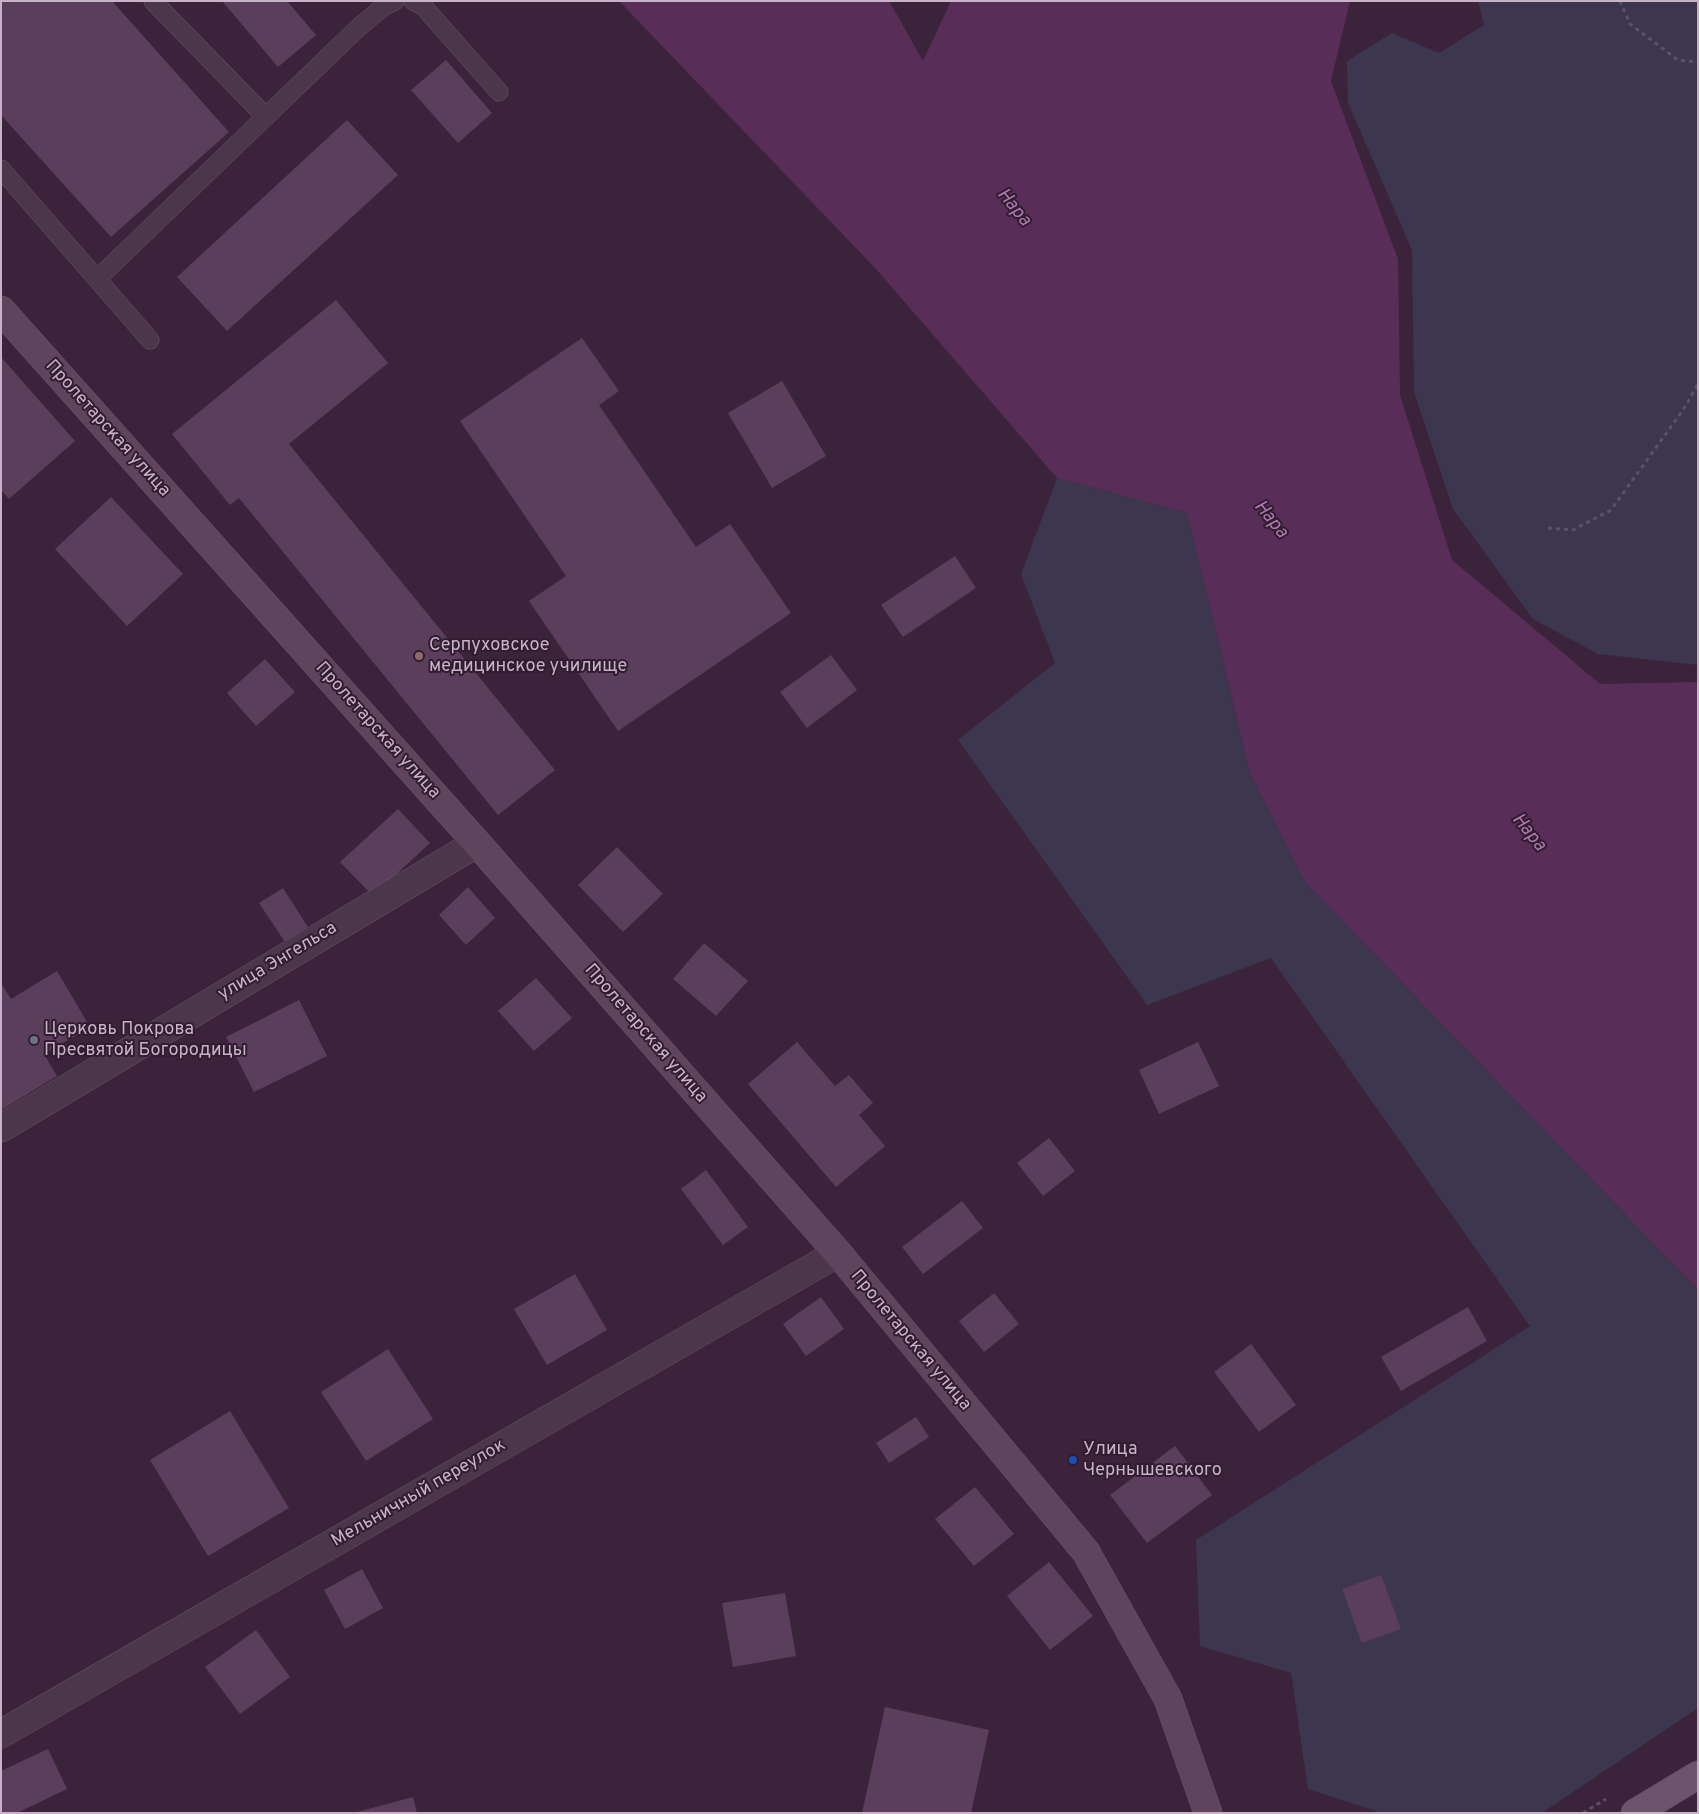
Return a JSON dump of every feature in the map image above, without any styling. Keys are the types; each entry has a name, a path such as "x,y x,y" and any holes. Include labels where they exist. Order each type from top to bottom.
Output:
{"main road":[{"path":"1635,1813 1698,1775"}],"street":[{"name":"Пролетарская улица","path":"1,310 477,843 838,1254 1086,1552 1168,1699 1208,1813"},
{"name":"улица Энгельса","path":"1,1128 477,843"},
{"name":"Мельничный переулок","path":"1,1734 838,1254"},
{"path":"1196,1778 1228,1813"}],"lane":[{"path":"153,1 266,117"},
{"path":"97,279 358,28 383,7 395,1"},
{"path":"413,1 423,6 499,92"},
{"path":"1,169 150,340"}],"path":[{"path":"1620,1 1630,24 1678,60 1698,62"},
{"path":"1548,528 1573,530 1611,510 1683,410 1698,384"}],"shaded area":[{"path":"1478,1 1698,1 1698,665 1598,654 1533,619 1453,509 1414,392 1412,250 1348,103 1347,61 1392,33 1439,53 1484,25"},
{"path":"1057,478 1187,513 1250,773 1305,882 1698,1290 1698,1708 1542,1813 1382,1813 1308,1789 1291,1673 1200,1646 1196,1540 1530,1326 1271,958 1147,1005 958,740 1055,663 1021,574"}],"water":[{"name":"Нара","path":"619,1 889,1 923,61 951,1 1350,1 1331,81 1398,259 1400,395 1452,560 1600,684 1698,682 1698,1290 1305,882 1250,773 1187,513 1057,478 876,269"}],"building":[{"path":"1,1 112,1 229,132 111,237 1,115"},
{"path":"222,1 287,1 316,35 278,67"},
{"path":"446,60 492,113 458,143 411,90"},
{"path":"347,120 398,175 227,331 177,277"},
{"path":"336,300 388,363 289,444 555,770 498,815 239,498 230,505 172,434"},
{"path":"582,338 619,391 599,405 696,547 730,524 791,613 618,731 529,601 566,576 460,421"},
{"path":"1,357 75,441 9,499 1,490"},
{"path":"782,381 826,456 772,488 728,413"},
{"path":"111,497 183,574 127,626 55,549"},
{"path":"955,556 976,588 903,637 881,605"},
{"path":"831,655 857,690 807,728 780,692"},
{"path":"265,659 295,692 256,726 227,693"},
{"path":"398,809 430,843 373,896 340,862"},
{"path":"617,847 663,894 623,932 578,885"},
{"path":"468,887 495,918 466,945 439,915"},
{"path":"283,888 308,927 285,942 259,903"},
{"path":"704,943 748,981 716,1016 673,979"},
{"name":"Церковь Покрова Пресвятой Богородицы","path":"57,971 90,1027 44,1054 57,1076 3,1109 1,1106 1,983 11,999"},
{"path":"536,978 572,1018 534,1051 498,1011"},
{"path":"299,1000 327,1056 254,1092 226,1037"},
{"path":"797,1042 835,1086 849,1075 873,1103 859,1115 885,1146 836,1187 748,1084"},
{"path":"1198,1042 1219,1086 1159,1114 1139,1070"},
{"path":"1049,1138 1075,1171 1043,1196 1017,1163"},
{"path":"706,1170 748,1227 723,1245 681,1189"},
{"path":"962,1201 983,1228 923,1274 902,1247"},
{"path":"575,1274 607,1330 547,1365 514,1309"},
{"path":"994,1293 1019,1324 984,1352 959,1321"},
{"path":"821,1297 844,1329 806,1356 783,1324"},
{"path":"1468,1307 1487,1341 1401,1391 1381,1357"},
{"path":"1251,1344 1296,1405 1259,1432 1214,1372"},
{"path":"388,1349 433,1419 366,1461 321,1392"},
{"path":"230,1411 289,1508 208,1556 150,1460"},
{"path":"916,1417 929,1437 889,1463 876,1443"},
{"path":"1175,1446 1212,1495 1147,1543 1110,1495"},
{"path":"975,1487 1014,1534 974,1566 935,1519"},
{"path":"1049,1562 1093,1616 1050,1650 1007,1596"},
{"path":"362,1569 383,1608 345,1629 324,1590"},
{"path":"1381,1575 1401,1629 1362,1643 1342,1589"},
{"path":"785,1593 796,1656 733,1667 722,1603"},
{"path":"256,1630 290,1677 240,1714 205,1667"},
{"path":"885,1707 989,1730 971,1813 862,1813"},
{"path":"48,1749 67,1789 17,1813 1,1813 1,1771"},
{"path":"413,1797 417,1813 357,1813 357,1812"}],"place":[{"name":"Серпуховское медицинское училище","path":"419,656"},
{"name":"Церковь Покрова Пресвятой Богородицы","path":"34,1040"},
{"name":"Улица Чернышевского","path":"1073,1460"}]}
